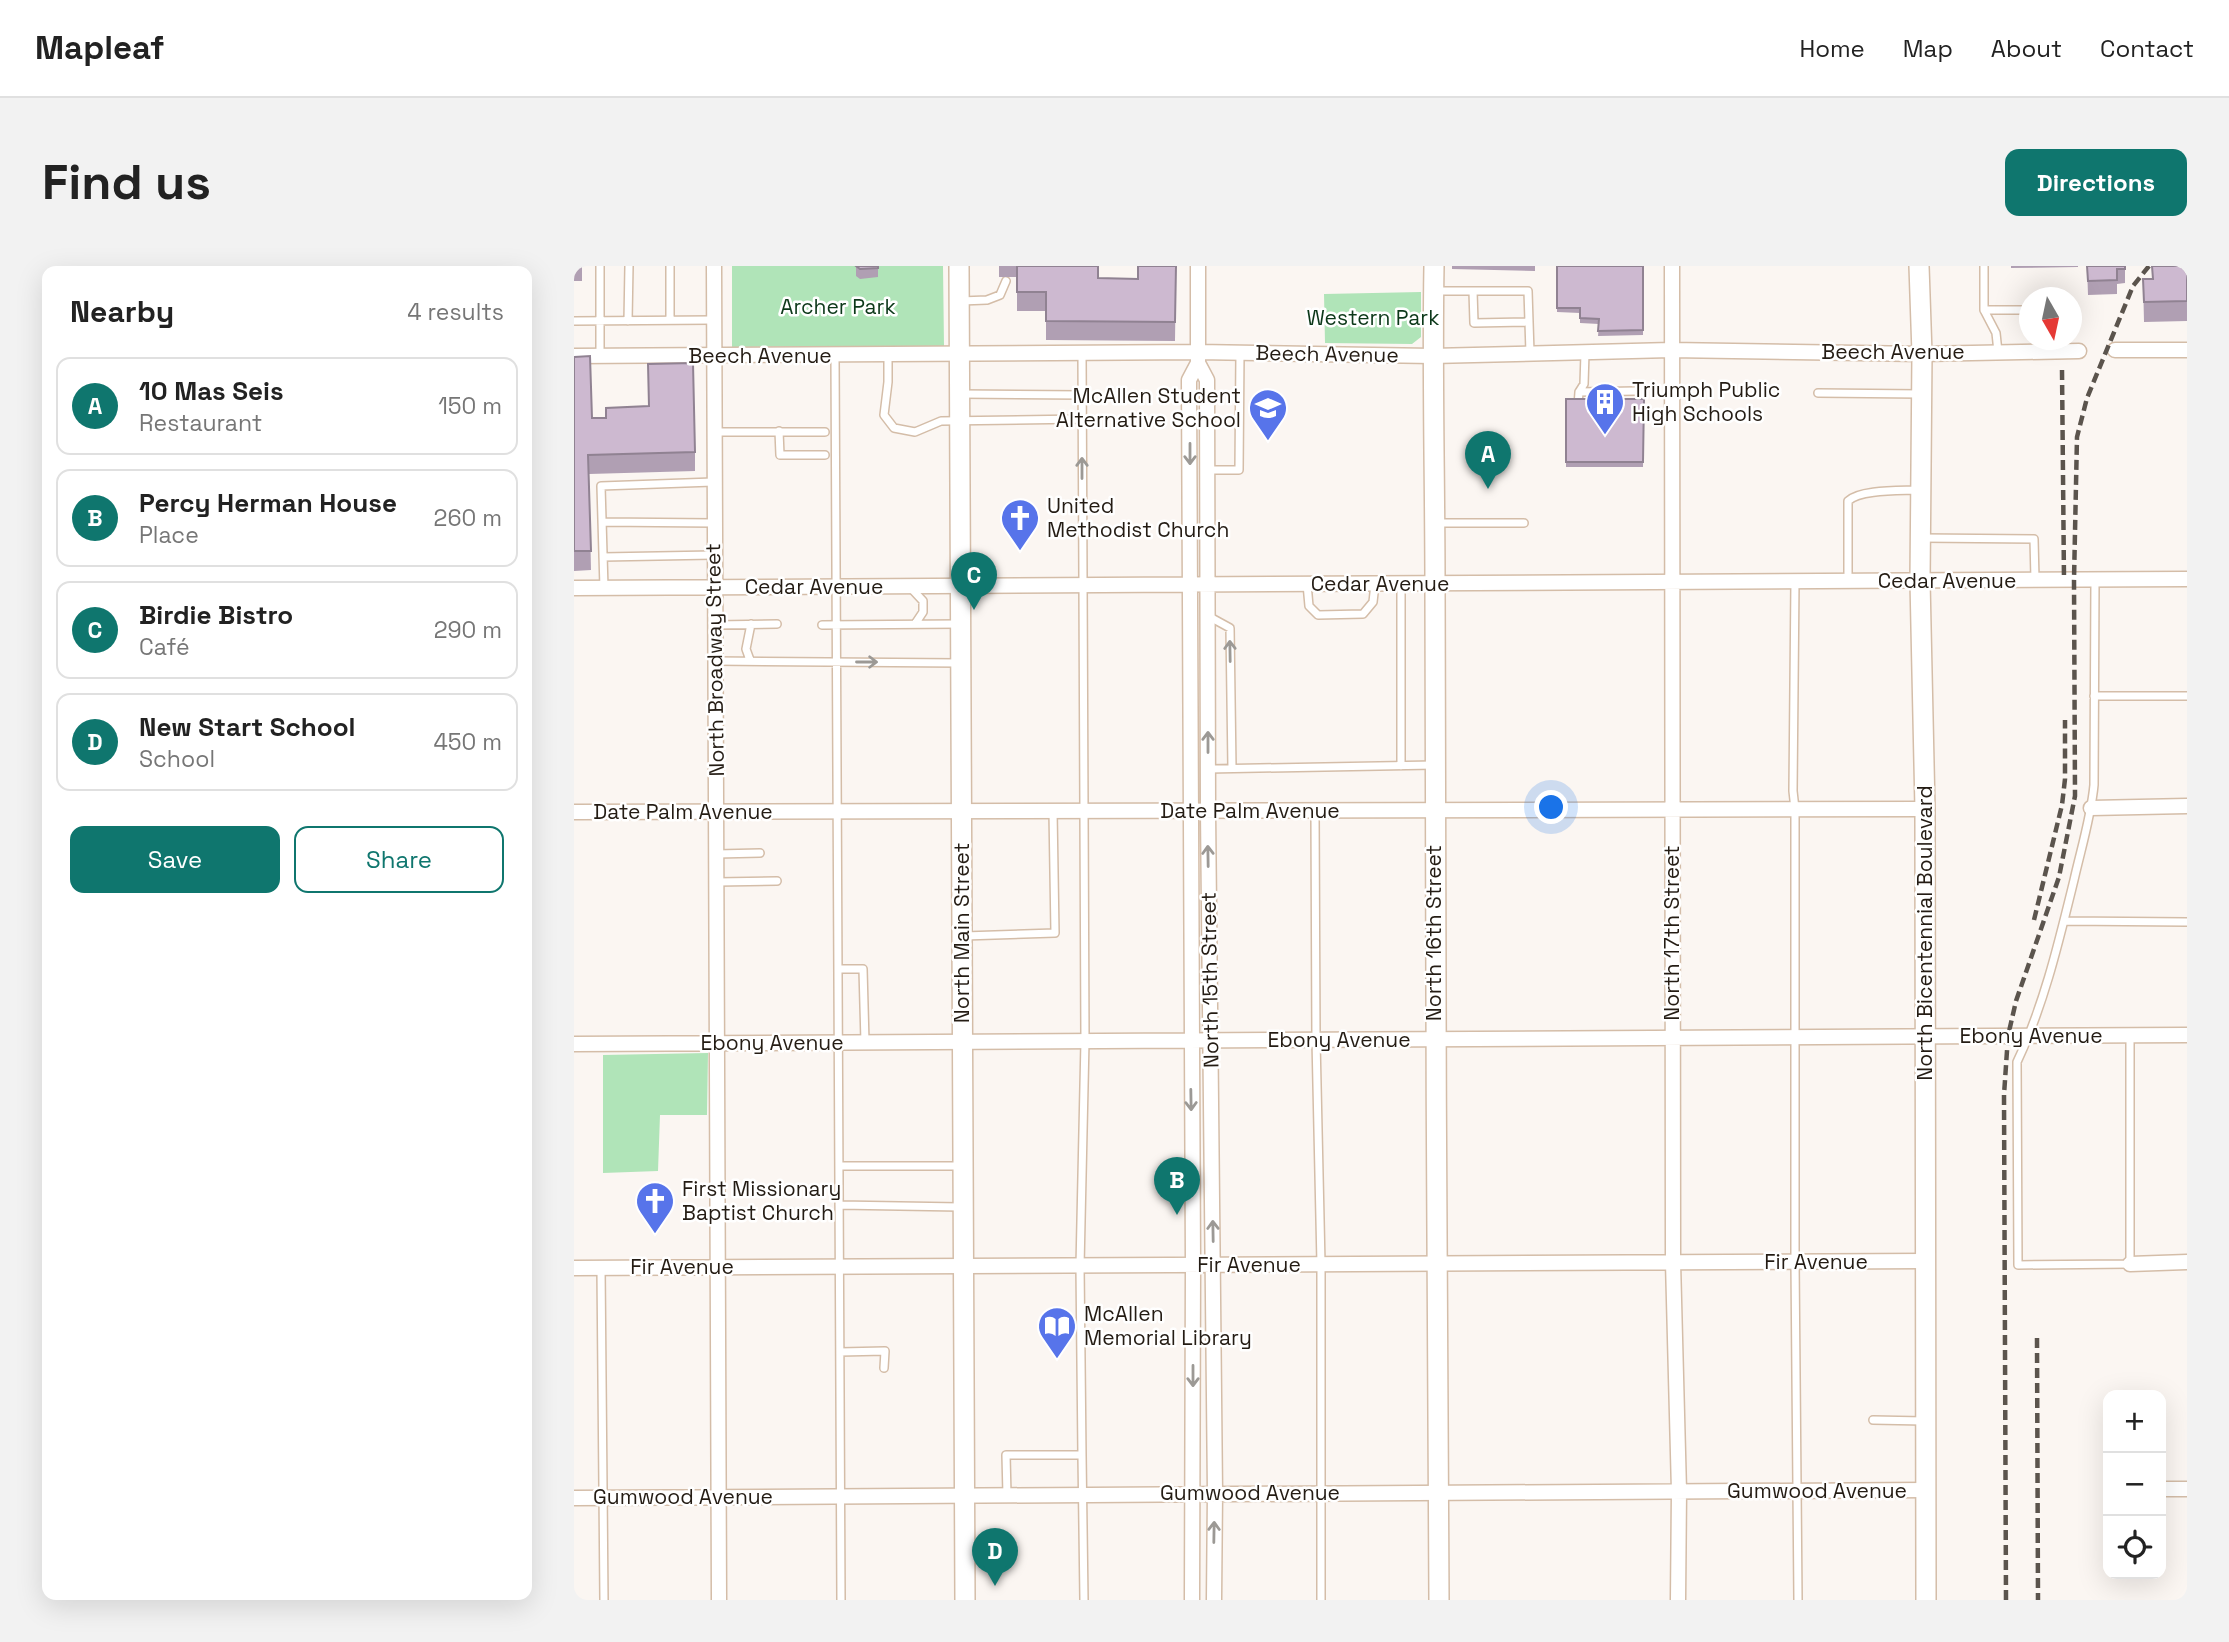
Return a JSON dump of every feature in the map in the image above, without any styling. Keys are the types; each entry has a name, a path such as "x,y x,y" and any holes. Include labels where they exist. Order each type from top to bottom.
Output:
{"street":[{"name":"North Broadway Street","path":"714,266 719,1600"},
{"name":"North Main Street","path":"960,266 965,1600"},
{"name":"North 15th Street","path":"1198,266 1198,358 1207,380 1215,1493 1213,1600"},
{"name":"North 16th Street","path":"1434,266 1434,1040 1439,1600"},
{"name":"North 17th Street","path":"1672,266 1673,1262 1679,1492 1678,1600"},
{"name":"North Bicentennial Boulevard","path":"1919,266 1922,354 1920,581 1925,809 1926,1600"},
{"name":"Beech Avenue","path":"574,356 1082,353 1198,358 1240,353 1432,356 1671,349 1922,354 2079,351"},
{"path":"2115,350 2187,350"},
{"name":"North 15th Street","path":"1192,1600 1189,380 1198,358"},
{"name":"Cedar Avenue","path":"574,588 2187,579"},
{"path":"2091,808 2187,806"},
{"name":"Date Palm Avenue","path":"574,812 1925,809"},
{"name":"Ebony Avenue","path":"574,1044 2187,1035"},
{"name":"Fir Avenue","path":"574,1268 1925,1261"},
{"path":"2130,1264 2187,1262"},
{"path":"2166,1489 2187,1489"},
{"name":"Gumwood Avenue","path":"574,1498 1926,1490"}],"lane":[{"path":"600,266 600,356"},
{"path":"628,321 629,266"},
{"path":"670,266 670,320"},
{"path":"1984,266 1984,310 1996,333 1998,352"},
{"path":"960,301 987,300 1000,295 1006,281"},
{"path":"1434,291 1528,291 1530,353"},
{"path":"1474,291 1474,323 1529,322"},
{"path":"1984,310 2019,310"},
{"path":"574,321 713,320"},
{"path":"1578,418 1579,392 1584,384 1585,352"},
{"path":"1082,353 1085,1041 1080,1266 1084,1600"},
{"path":"1208,470 1239,470 1240,353"},
{"path":"888,355 884,415 894,428 915,432 940,421 1083,419"},
{"path":"835,356 841,1600"},
{"path":"1579,392 1636,391"},
{"path":"1818,393 1921,394"},
{"path":"960,394 1083,394"},
{"path":"779,431 780,455 825,455"},
{"path":"713,432 825,432"},
{"path":"604,588 600,486 713,482"},
{"path":"1848,581 1848,501 1852,497 1869,493 1921,490"},
{"path":"602,522 713,523"},
{"path":"1434,523 1524,523"},
{"path":"1920,538 2034,539 2035,580"},
{"path":"603,557 713,555"},
{"path":"2095,580 2091,808 2064,921 2030,1035 2017,1062 2018,1265 2130,1264 2130,1036"},
{"path":"1795,581 1793,791 1798,1600"},
{"path":"1307,584 1309,606 1318,615 1363,614 1373,602 1375,584"},
{"path":"1401,584 1401,766"},
{"path":"909,586 923,601 923,612 915,624"},
{"path":"1208,616 1230,628 1232,768"},
{"path":"750,660 746,649 751,624"},
{"path":"714,625 777,624"},
{"path":"822,625 961,624"},
{"path":"714,662 750,660 960,663"},
{"path":"2094,696 2187,696"},
{"path":"1208,769 1434,765"},
{"path":"963,936 1055,933 1053,811"},
{"path":"1315,811 1321,1264 1321,1600"},
{"path":"717,854 760,853"},
{"path":"717,882 777,881"},
{"path":"2064,921 2187,922"},
{"path":"838,969 863,969 865,1043"},
{"path":"839,1166 964,1166"},
{"path":"838,1205 964,1207"},
{"path":"601,1268 604,1600"},
{"path":"840,1352 885,1351 884,1368"},
{"path":"1873,1420 1925,1421"},
{"path":"1007,1496 1006,1455 1082,1455"}],"green space":[{"name":"Archer Park","path":"732,266 943,266 944,346 732,347"},
{"name":"Western Park","path":"1421,292 1421,337 1412,344 1325,343 1324,294"},
{"path":"708,1053 707,1115 660,1115 658,1171 603,1173 603,1055"}],"building":[{"path":"856,266 878,266 878,268 860,269"},
{"path":"1017,266 1098,266 1098,278 1138,279 1138,266 1176,266 1175,322 1046,321 1046,292 1017,292"},
{"path":"1557,266 1643,266 1643,330 1598,331 1599,319 1580,318 1580,308 1557,308"},
{"path":"2087,266 2125,266 2125,269 2117,269 2117,280 2088,281"},
{"path":"2152,266 2187,266 2187,301 2144,302 2143,279 2153,279"},
{"path":"590,356 592,418 606,418 606,408 649,406 648,364 693,363 695,452 588,455 591,551 574,551 574,357"},
{"name":"Triumph Public High Schools","path":"1566,399 1644,399 1643,462 1566,462"}],"railway":[{"path":"2006,1600 2004,1095 2008,1036 2016,1001 2059,877 2075,796 2074,580 2077,437 2087,398 2133,286 2149,266"},
{"path":"2062,370 2064,580"},
{"path":"2034,920 2062,805 2065,720"},
{"path":"2037,1338 2038,1600"}],"place":[{"name":"Triumph Public High Schools","path":"1605,436"},
{"name":"McAllen Student Alternative School","path":"1268,442"},
{"name":"10 Mas Seis","path":"1488,489"},
{"name":"United Methodist Church","path":"1020,552"},
{"name":"Birdie Bistro","path":"974,610"},
{"name":"Percy Herman House","path":"1177,1215"},
{"name":"First Missionary Baptist Church","path":"655,1235"},
{"name":"McAllen Memorial Library","path":"1057,1360"},
{"name":"New Start School","path":"995,1586"}]}
